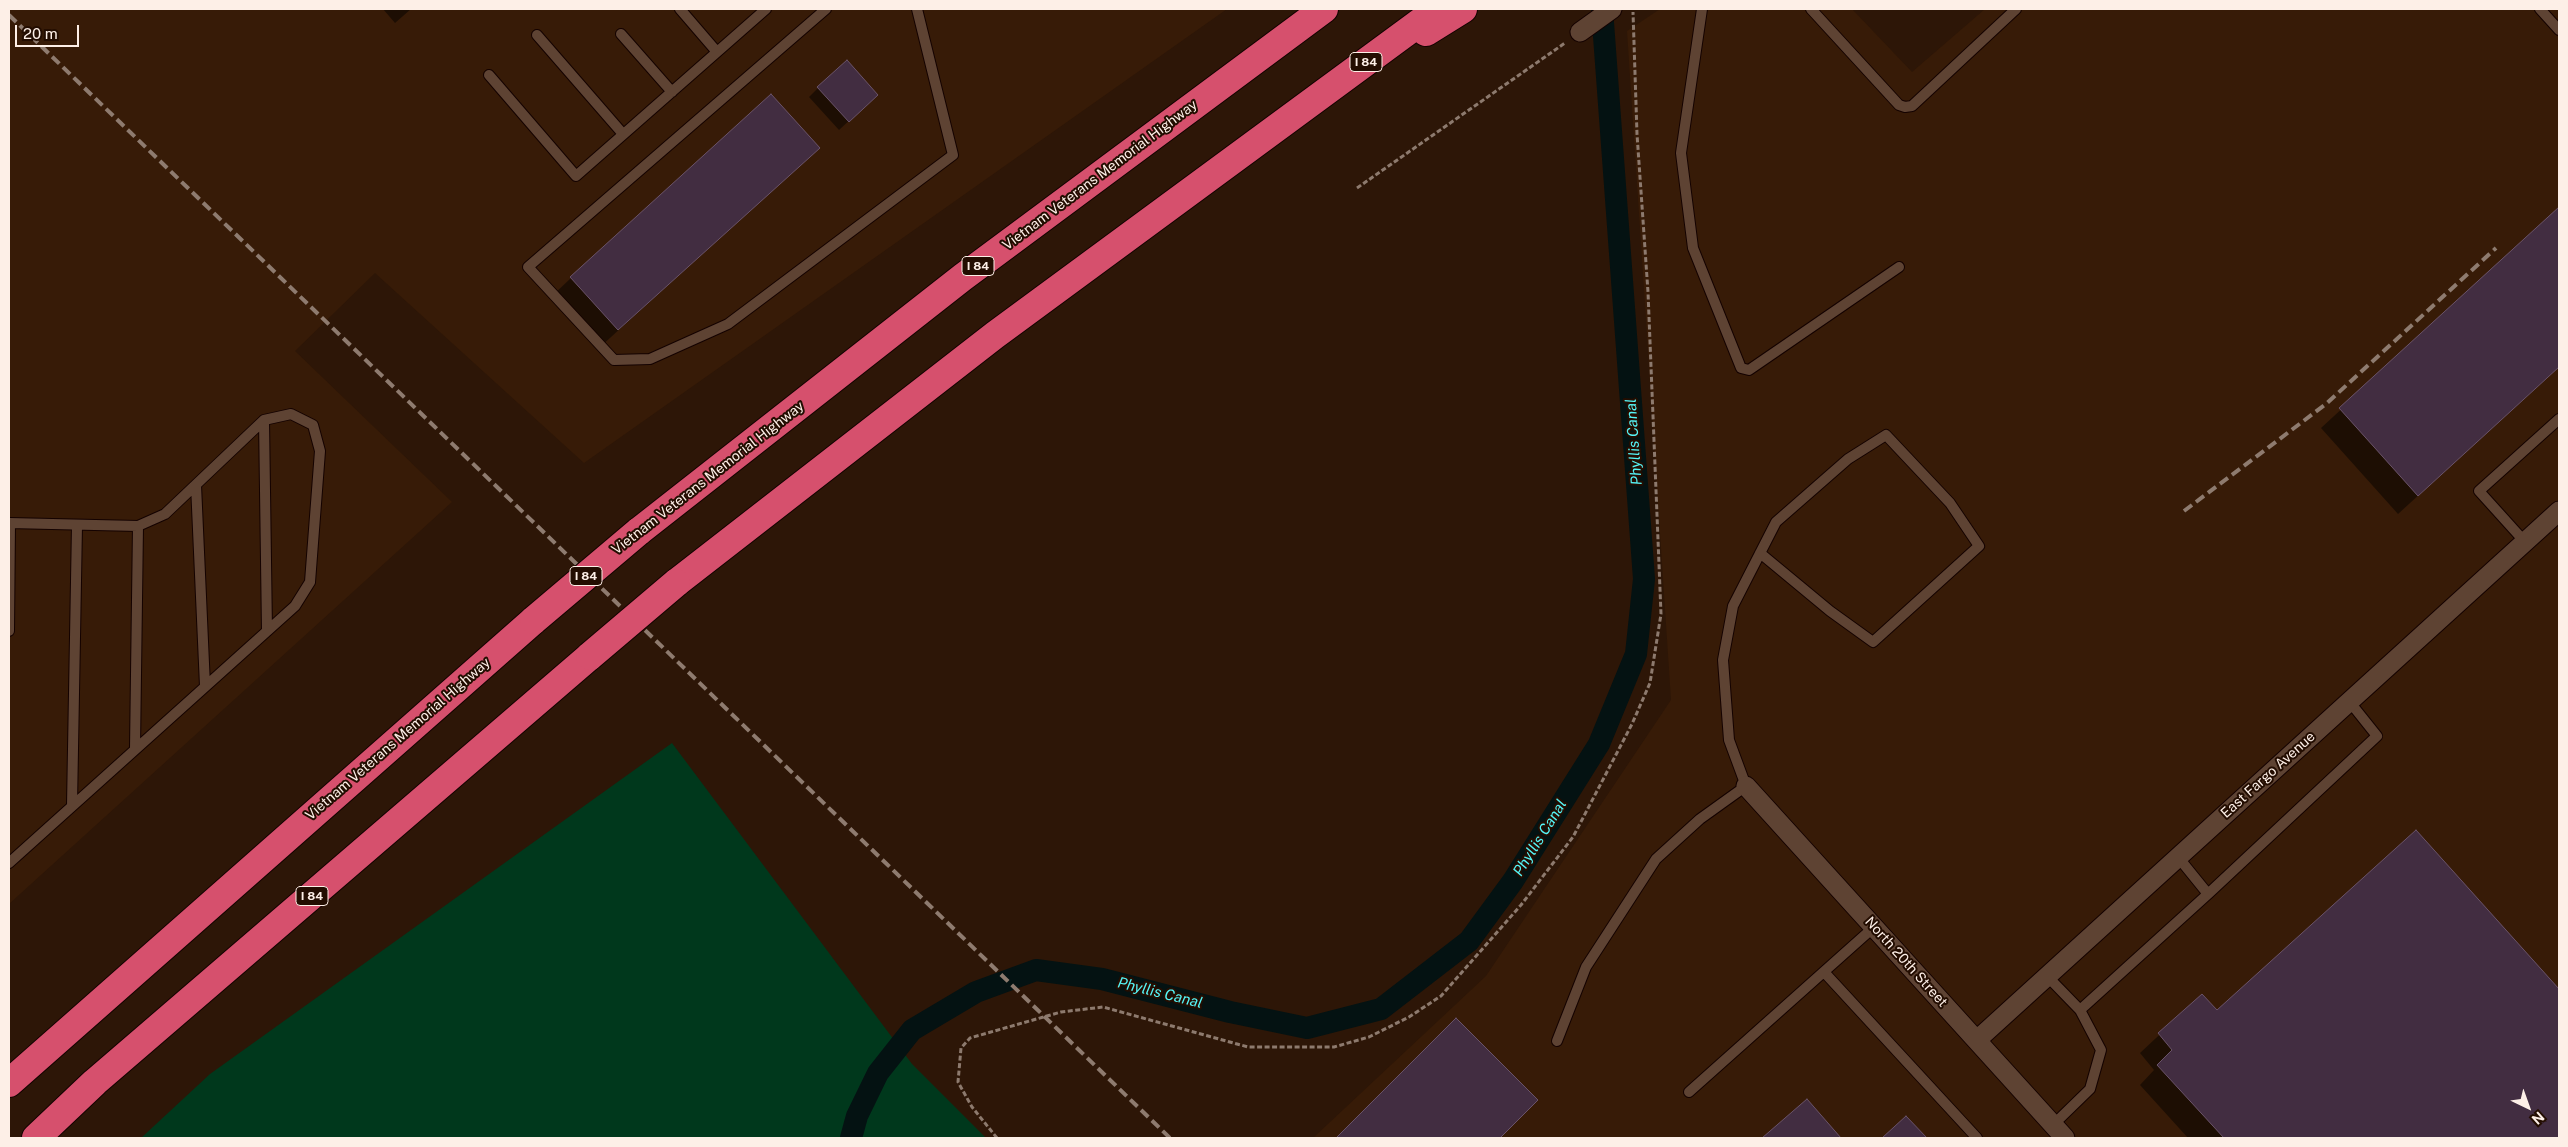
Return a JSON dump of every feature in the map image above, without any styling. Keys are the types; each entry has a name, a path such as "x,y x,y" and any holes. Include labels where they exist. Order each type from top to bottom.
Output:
{"highway":[{"name":"Vietnam Veterans Memorial Highway","path":"9,1082 534,620 638,532 962,277 1324,9"},
{"name":"I 84","path":"36,1138 95,1082 676,583 995,335 1438,9"},
{"path":"1294,115 1463,9"}],"street":[{"path":"1580,32 1612,9"},
{"name":"East Fargo Avenue","path":"1977,1040 2559,511"},
{"name":"North 20th Street","path":"1746,786 2059,1131"}],"lane":[{"path":"680,9 717,52"},
{"path":"489,75 576,176 765,9"},
{"path":"826,9 528,266 614,360 650,359 728,324 953,155 917,9"},
{"path":"1702,9 1681,154 1693,248 1741,368 1749,370 1900,267"},
{"path":"1811,9 1899,105 1905,107 1912,106 2016,9"},
{"path":"2540,9 2559,30"},
{"path":"621,34 672,92"},
{"path":"537,35 623,134"},
{"path":"9,631 9,523 138,526 164,514 264,420 291,414 313,425 320,451 310,582 295,606 9,863"},
{"path":"2525,542 2480,491 2559,419"},
{"path":"264,420 267,631"},
{"path":"1557,1041 1586,967 1656,859 1700,818 1746,786 1729,740 1722,660 1733,606 1776,522 1848,459 1886,435 1950,503 1979,546 1873,642 1830,611 1760,554"},
{"path":"196,485 205,686"},
{"path":"72,806 77,525"},
{"path":"135,748 138,526"},
{"path":"2080,1010 2208,894 2377,736 2349,701"},
{"path":"2178,857 2208,894"},
{"path":"1689,1092 1874,927"},
{"path":"1824,972 1977,1138"},
{"path":"2047,976 2080,1010 2101,1050 2090,1089 2059,1131"}],"path":[{"path":"997,1138 972,1107 958,1082 958,1063 961,1048 970,1038 1061,1012 1103,1007 1248,1047 1334,1047 1370,1037 1409,1017 1441,996 1521,905 1573,836 1632,724 1650,684 1662,614 1648,292 1637,134 1633,9"},
{"path":"1358,188 1580,32"}],"shaded area":[{"path":"9,9 1227,9 584,463 375,273 295,351 452,502 9,904"},
{"path":"1660,9 1852,9 1912,72 1985,9 2559,9 2559,1138 1313,1138 1486,976 1671,700 1627,31"}],"green space":[{"path":"672,743 912,1064 986,1138 141,1138 210,1074"}],"building":[{"path":"847,60 878,95 849,122 817,87"},
{"path":"771,94 820,148 618,330 570,277"},
{"path":"2559,207 2559,367 2418,496 2339,408"},
{"path":"2416,830 2559,989 2559,1138 2224,1138 2157,1065 2172,1050 2158,1033 2202,994 2217,1010"},
{"path":"1456,1018 1538,1100 1500,1138 1336,1138"},
{"path":"1807,1099 1841,1138 1762,1138"},
{"path":"1906,1116 1927,1138 1882,1138"}],"waterway":[{"name":"Phyllis Canal","path":"851,1138 857,1116 878,1073 912,1030 976,992 1036,970 1102,979 1230,1012 1307,1028 1381,1009 1469,941 1513,881 1599,744 1636,654 1644,579 1602,9"}],"railway":[{"path":"9,15 1170,1138"},
{"path":"2184,511 2326,404 2496,248"}]}
